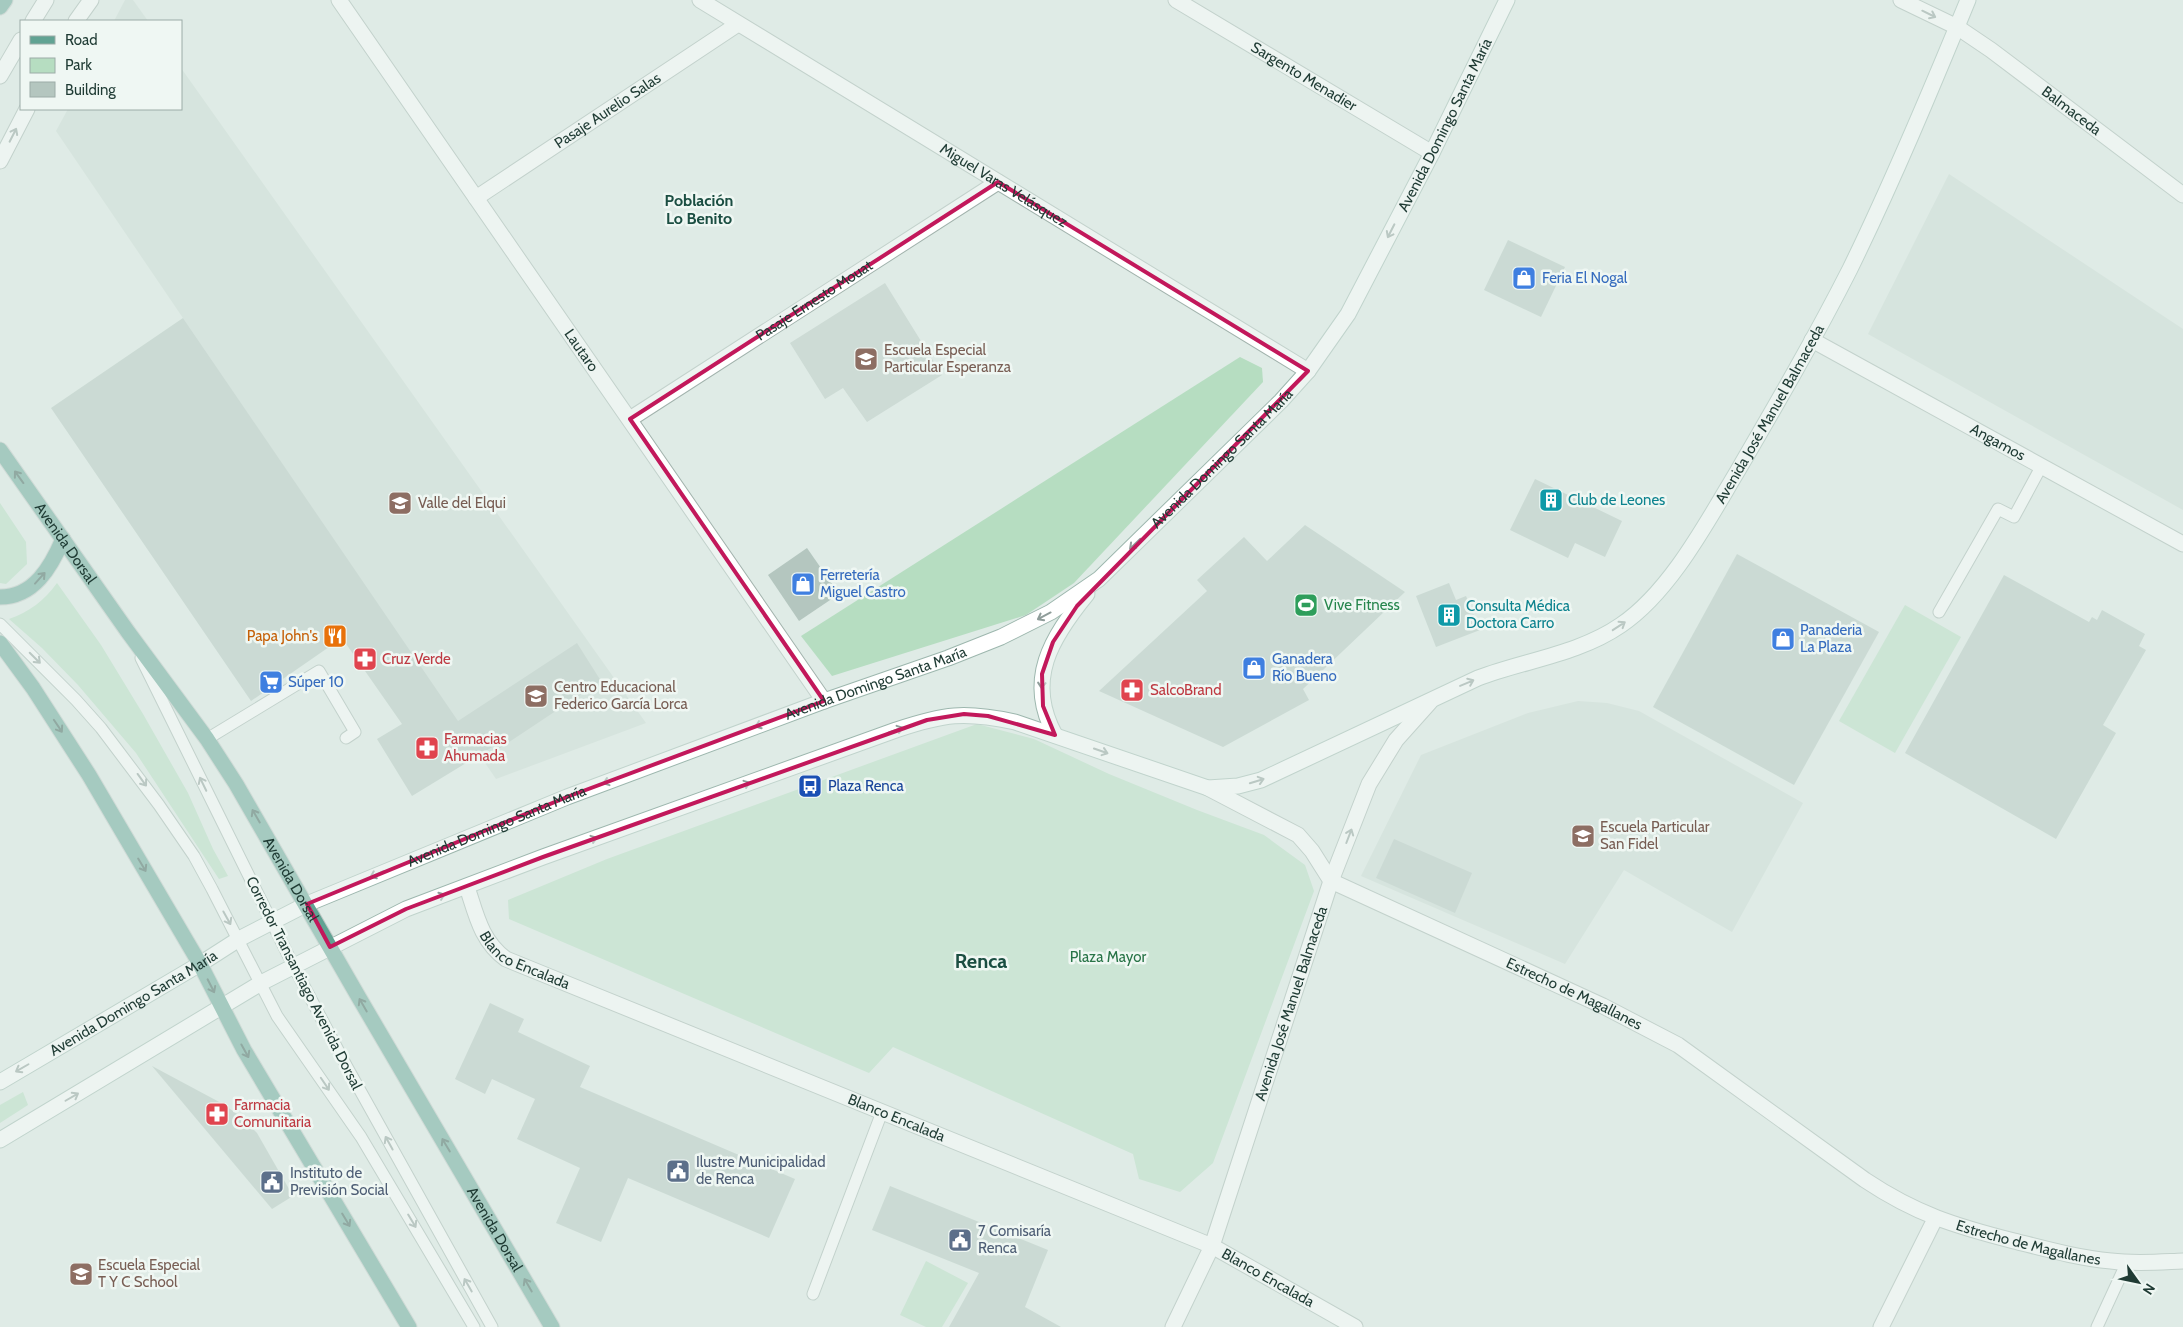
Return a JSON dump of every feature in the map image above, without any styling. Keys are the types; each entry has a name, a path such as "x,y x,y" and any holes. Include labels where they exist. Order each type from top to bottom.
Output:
{"main road":[{"path":"0,7 5,0"},
{"name":"Avenida Dorsal","path":"0,450 128,632 207,739 236,784 552,1327"},
{"path":"0,597 18,595 39,580 50,566 63,539"},
{"path":"0,643 62,732 200,964 244,1050 409,1327"}],"street":[{"path":"34,20 46,0"},
{"path":"77,20 91,0"},
{"name":"Lautaro","path":"339,0 824,701"},
{"name":"Miguel Varas Velásquez","path":"700,0 1308,371"},
{"name":"Sargento Menadier","path":"1176,0 1432,153"},
{"name":"Avenida Domingo Santa María","path":"0,1082 239,939 307,904 557,800 1001,637 1051,612 1099,579 1281,401 1308,371 1348,314 1432,153 1507,0"},
{"name":"Balmaceda","path":"1901,0 1957,27 2183,195"},
{"name":"Avenida José Manuel Balmaceda","path":"1055,735 1208,788 1238,786 1261,780 1436,696 1503,668 1571,649 1597,639 1639,611 1669,578 1703,526 1783,394 1850,269 1884,197 1968,0"},
{"name":"Pasaje Aurelio Salas","path":"476,198 738,24"},
{"path":"0,76 20,42"},
{"path":"0,161 26,110"},
{"name":"Pasaje Ernesto Mouat","path":"630,420 998,182"},
{"name":"Angamos","path":"1812,340 2183,544"},
{"path":"1055,735 1047,721 1041,690 1046,658 1065,624 1099,579"},
{"name":"Avenida José Manuel Balmaceda","path":"1173,1327 1212,1246 1331,881 1369,784 1381,761 1415,717 1436,696"},
{"path":"0,1140 222,1008 260,983 406,909 599,837 927,720 964,714 988,716 1055,735"},
{"path":"1208,788 1298,835 1312,851 1331,881"},
{"name":"Estrecho de Magallanes","path":"1331,881 1603,1006 1678,1045 1880,1190 1935,1219 1964,1229 2083,1257 2127,1262 2183,1261"},
{"name":"Blanco Encalada","path":"467,886 483,934 496,951 506,959 1212,1246 1349,1325"},
{"path":"1881,1327 1935,1219"}],"lane":[{"path":"1939,612 1998,509 2014,517 2041,467"},
{"name":"Corredor Transantiago Avenida Dorsal","path":"0,624 76,700 125,757 194,856 239,939 277,1016 361,1137 474,1327"},
{"name":"Corredor Transantiago Avenida Dorsal","path":"128,632 294,967 347,1068 492,1327"},
{"path":"207,739 319,671 355,732 346,738"},
{"path":"813,1294 882,1112"},
{"path":"2098,1327 2127,1262"}],"highlighted area":[{"path":"998,182 1308,371 1077,606 1053,642 1042,674 1043,706 1055,735 988,716 964,714 927,720 543,857 406,909 330,947 307,904 567,797 824,701 630,419"}],"shaded area":[{"path":"125,0 133,0 147,20 115,20"},
{"name":"Valle del Elqui","path":"182,69 646,723 496,779 56,131 67,110 182,110"},
{"path":"1949,174 2183,329 2183,510 1868,334"},
{"name":"Escuela Especial Particular Esperanza","path":"885,283 942,375 867,422 843,388 825,399 790,343"},
{"name":"Escuela Particular San Fidel","path":"1578,701 1607,703 1639,711 1803,803 1732,932 1624,870 1565,964 1361,876 1421,755 1528,713"}],"green space":[{"path":"1240,357 1262,368 1263,382 1074,583 1026,615 832,676 801,636"},
{"path":"0,503 26,542 27,564 6,584 0,583"},
{"path":"57,583 101,645 143,714 188,793 213,849 228,876 219,879 136,753 78,685 42,648 9,619 36,605"},
{"path":"1905,605 1961,637 1895,753 1839,721"},
{"name":"Plaza Mayor","path":"977,724 1034,739 1109,774 1264,835 1305,865 1314,891 1213,1163 1180,1192 1139,1179 1133,1154 893,1047 869,1073 509,919 508,900 607,859"},
{"path":"23,1092 28,1105 0,1123 0,1105"},
{"path":"926,1261 968,1283 942,1327 926,1327 900,1315"}],"building":[{"name":"Feria El Nogal","path":"1508,240 1565,267 1541,317 1484,290"},
{"path":"183,318 458,721 577,643 601,681 497,750 494,746 412,796 377,739 402,724 342,638 251,701 51,408"},
{"name":"Club de Leones","path":"1535,479 1622,521 1605,557 1575,543 1568,558 1510,530"},
{"path":"1305,525 1405,592 1303,689 1309,700 1223,747 1099,691 1207,591 1197,580 1244,537 1267,561"},
{"name":"Ferretería Miguel Castro","path":"807,548 839,594 799,621 768,575"},
{"name":"Panaderia La Plaza","path":"1737,554 1879,632 1794,785 1653,707"},
{"path":"2004,575 2089,622 2092,617 2097,620 2102,610 2145,634 2139,646 2146,650 2103,725 2116,733 2056,839 1905,753"},
{"name":"Consulta Médica Doctora Carro","path":"1449,583 1456,600 1466,596 1480,630 1436,647 1416,596"},
{"path":"1394,839 1472,873 1455,913 1376,878"},
{"name":"Ilustre Municipalidad de Renca","path":"490,1003 524,1019 518,1032 590,1066 580,1087 795,1179 769,1238 628,1178 601,1242 556,1223 580,1168 517,1139 535,1099 492,1079 485,1094 455,1079"},
{"path":"152,1066 223,1104 240,1116 257,1133 293,1196 272,1209"},
{"name":"7 Comisaría Renca","path":"890,1186 1048,1250 1025,1307 1061,1327 949,1327 979,1273 872,1230"}],"place":[{"name":"Feria El Nogal","path":"1524,278"},
{"name":"Escuela Especial Particular Esperanza","path":"866,359"},
{"name":"Club de Leones","path":"1551,500"},
{"name":"Valle del Elqui","path":"400,503"},
{"name":"Ferretería Miguel Castro","path":"803,584"},
{"name":"Vive Fitness","path":"1306,605"},
{"name":"Consulta Médica Doctora Carro","path":"1449,615"},
{"name":"Papa John's","path":"335,636"},
{"name":"Panaderia La Plaza","path":"1783,639"},
{"name":"Cruz Verde","path":"365,659"},
{"name":"Ganadera Río Bueno","path":"1254,668"},
{"name":"Súper 10","path":"271,682"},
{"name":"SalcoBrand","path":"1132,690"},
{"name":"Centro Educacional Federico García Lorca","path":"536,696"},
{"name":"Farmacias Ahumada","path":"427,748"},
{"name":"Plaza Renca","path":"810,786"},
{"name":"Escuela Particular San Fidel","path":"1583,836"},
{"name":"Farmacia Comunitaria","path":"217,1114"},
{"name":"Ilustre Municipalidad de Renca","path":"678,1171"},
{"name":"Instituto de Previsión Social","path":"272,1182"},
{"name":"7 Comisaría Renca","path":"960,1240"},
{"name":"Escuela Especial T Y C School","path":"81,1274"}],"district":[{"name":"Población Lo Benito","path":"699,209"},
{"name":"Renca","path":"981,961"}]}
